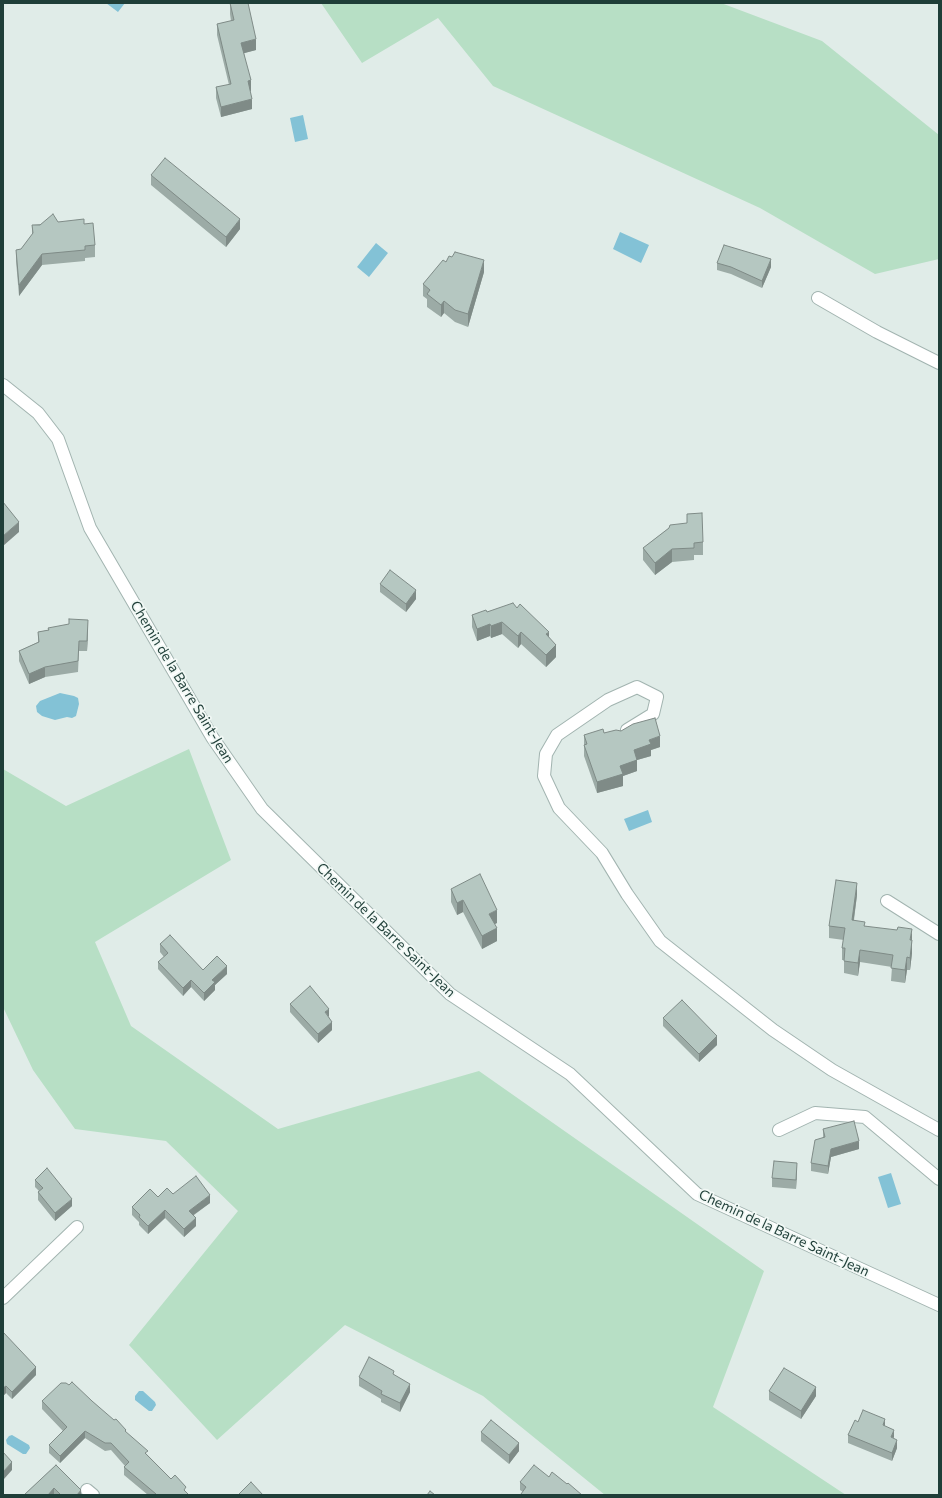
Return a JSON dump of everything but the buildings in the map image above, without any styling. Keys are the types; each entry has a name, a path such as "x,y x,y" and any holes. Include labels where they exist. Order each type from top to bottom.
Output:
{"street":[{"path":"818,298 877,332 939,363"},
{"name":"Chemin de la Barre Saint-Jean","path":"3,385 38,413 58,439 90,528 212,737 262,809 450,994 570,1074 697,1194 939,1305"},
{"path":"620,735 653,714 657,697 637,687 608,700 557,735 546,754 544,776 559,808 602,853 627,894 660,941 773,1030 832,1070 939,1130"},
{"path":"887,901 939,934"},
{"path":"778,1130 815,1113 865,1117 939,1179"},
{"path":"3,1298 77,1227"}],"green space":[{"path":"321,3 721,3 822,41 939,135 939,259 875,274 760,208 493,86 438,18 362,63"},
{"path":"189,749 231,860 95,942 131,1026 278,1129 479,1071 764,1271 713,1407 846,1495 605,1495 483,1396 345,1325 217,1440 129,1345 238,1211 166,1141 75,1129 33,1070 3,1007 3,769 66,806"}],"water":[{"path":"106,3 125,3 118,12"},
{"path":"303,115 308,139 295,142 290,118"},
{"path":"620,232 649,245 641,263 613,249"},
{"path":"376,243 388,253 369,277 357,267"},
{"path":"60,693 78,698 79,704 76,716 72,718 67,717 55,720 42,716 37,712 36,706 40,701"},
{"path":"648,810 652,822 629,831 624,819"},
{"path":"891,1173 901,1204 888,1208 878,1177"},
{"path":"139,1391 143,1391 155,1402 156,1405 152,1411 149,1411 135,1400 135,1396"},
{"path":"12,1435 29,1445 30,1448 26,1454 23,1454 7,1444 6,1440"}]}
